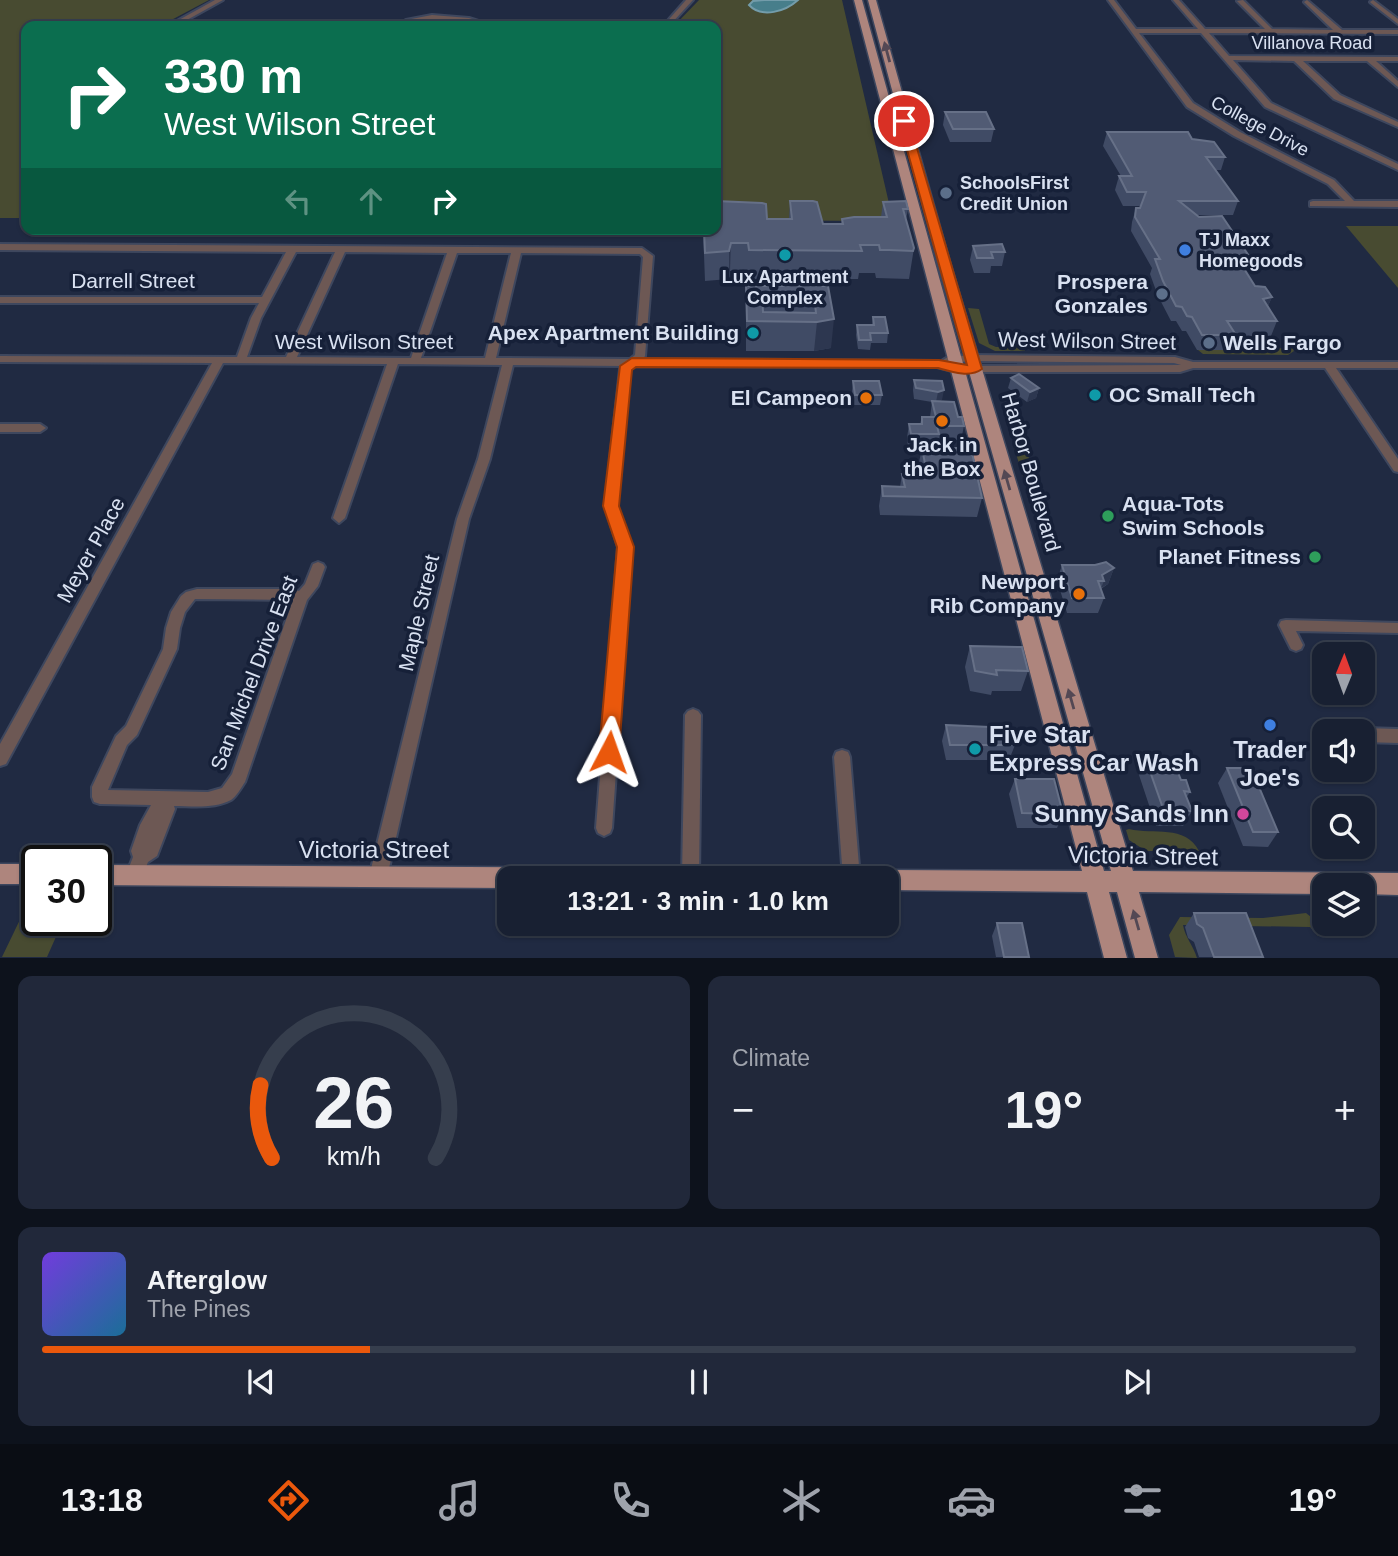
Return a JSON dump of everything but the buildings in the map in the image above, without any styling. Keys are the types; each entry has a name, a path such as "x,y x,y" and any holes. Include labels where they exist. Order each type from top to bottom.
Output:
{"main road":[{"name":"Harbor Boulevard","path":"858,0 959,364 1116,957"},
{"name":"Harbor Boulevard","path":"872,0 959,364 1147,957"},
{"name":"Victoria Street","path":"112,872 138,866 378,877 497,877"},
{"path":"0,874 21,874"},
{"name":"Victoria Street","path":"899,880 1398,884"}],"street":[{"path":"180,21 220,0"},
{"path":"671,21 690,0"},
{"name":"College Drive","path":"1111,0 1190,105 1237,134 1331,182 1352,204"},
{"path":"1176,0 1268,105 1398,167"},
{"path":"1240,1 1270,31"},
{"path":"1307,2 1340,32"},
{"path":"1373,2 1398,22"},
{"path":"410,21 432,17 458,21"},
{"path":"1135,31 1398,32"},
{"name":"Villanova Road","path":"1226,58 1398,59"},
{"path":"1297,59 1337,97 1398,125"},
{"path":"1369,59 1398,85"},
{"path":"1313,204 1398,204"},
{"path":"0,247 517,249 642,251 648,256 640,356 625,369 611,506 625,547 604,828"},
{"path":"241,360 266,300 293,248"},
{"path":"290,361 342,248"},
{"path":"415,361 453,249"},
{"path":"491,362 517,249"},
{"name":"Darrell Street","path":"0,300 266,300"},
{"name":"West Wilson Street","path":"0,359 959,364 1180,369 1192,365 1398,365"},
{"name":"Meyer Place","path":"0,759 219,360"},
{"path":"339,517 394,361"},
{"name":"Maple Street","path":"378,877 463,519 484,459 508,362"},
{"path":"1328,365 1398,468"},
{"path":"0,428 40,428"},
{"name":"San Michel Drive East","path":"164,802 208,799 227,794 242,768 302,598 311,586 318,567"},
{"path":"138,866 151,850 167,808 164,802 100,797 100,787 121,741 132,730 170,649 169,636 184,602 190,596 201,594 292,594 302,598"},
{"path":"1296,645 1286,625 1398,628"},
{"path":"690,866 693,715"},
{"path":"1375,735 1398,736"},
{"path":"842,757 851,866"}],"shaded area":[{"path":"0,0 209,0 169,21 21,21 21,218 0,218"},
{"path":"699,0 842,0 891,212 889,216 874,221 721,220 721,21 679,21"},
{"path":"798,0 774,12 760,12 749,5 753,1"},
{"path":"1346,226 1398,226 1398,288"},
{"path":"968,308 979,309 989,344 996,347 1023,346 1025,351 995,351 979,343"},
{"path":"1292,348 1294,351 1288,355 1203,354 1198,350"},
{"path":"1013,444 1025,445 1042,502 1031,502"},
{"path":"1126,830 1177,834 1186,837 1199,851 1146,851 1129,840"},
{"path":"1306,913 1312,918 1312,929 1310,927 1183,925 1197,958 1175,957 1169,935 1180,917 1263,918"},
{"path":"21,917 21,936 56,936 47,957 2,957"}],"place":[{"name":"SchoolsFirst Credit Union","path":"946,193"},
{"name":"TJ Maxx Homegoods","path":"1185,250"},
{"name":"Lux Apartment Complex","path":"785,255"},
{"name":"Prospera Gonzales","path":"1162,294"},
{"name":"Apex Apartment Building","path":"753,333"},
{"name":"Wells Fargo","path":"1209,343"},
{"name":"OC Small Tech","path":"1095,395"},
{"name":"El Campeon","path":"866,398"},
{"name":"Jack in the Box","path":"942,421"},
{"name":"Aqua-Tots Swim Schools","path":"1108,516"},
{"name":"Planet Fitness","path":"1315,557"},
{"name":"Newport Rib Company","path":"1079,594"},
{"name":"Trader Joe's","path":"1270,725"},
{"name":"Five Star Express Car Wash","path":"975,749"},
{"name":"Sunny Sands Inn","path":"1243,814"}],"route":[{"path":"609,752 625,547 611,506 625,369 632,363 939,364 956,369 975,369 904,121"}]}
